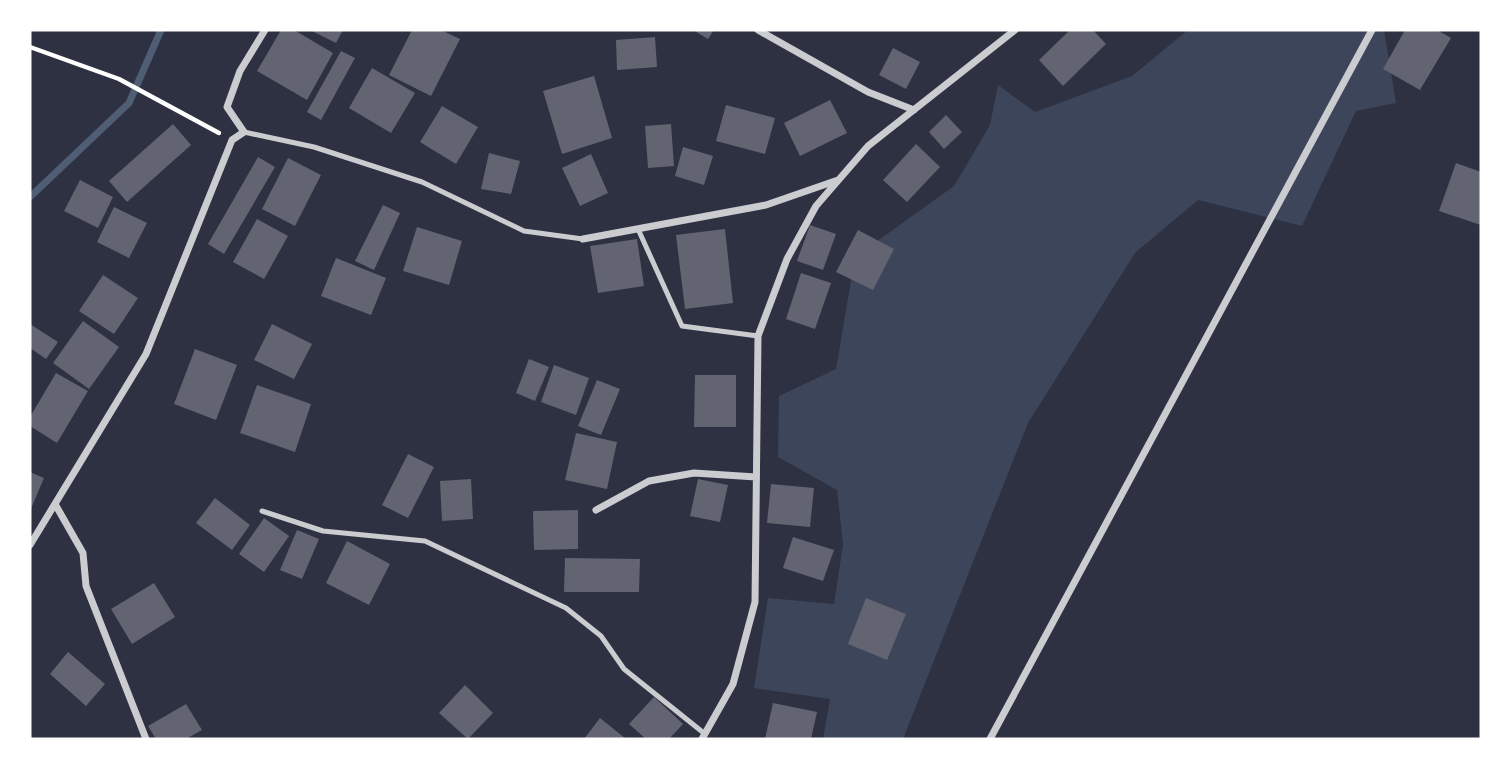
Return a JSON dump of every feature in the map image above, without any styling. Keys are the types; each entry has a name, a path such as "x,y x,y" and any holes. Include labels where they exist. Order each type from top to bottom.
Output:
{"street":[{"path":"30,545 146,354 232,140 244,132 227,107 240,71 265,30"},
{"path":"758,30 869,92 914,110"},
{"path":"704,737 733,684 755,602 758,336 786,258 816,206 868,146 1015,30"},
{"path":"990,739 1372,30"},
{"path":"583,239 766,205 839,180"},
{"path":"596,510 649,481 694,473 757,477"},
{"path":"55,504 83,554 86,586 146,739"}],"lane":[{"path":"244,132 314,147 422,182 524,230 583,239"},
{"path":"638,229 682,326 758,336"},
{"path":"262,512 323,531 425,541 566,608 601,636 624,670 704,737"}],"path":[{"path":"30,47 119,79 232,140"}],"shaded area":[{"path":"1188,30 1384,30 1396,103 1356,111 1302,226 1198,200 1135,253 1028,423 903,739 823,739 830,699 754,688 768,598 834,604 843,544 837,490 778,457 779,396 836,369 855,257 954,186 990,125 998,85 1035,112 1132,76"}],"building":[{"path":"281,30 294,30 333,53 307,100 257,71"},
{"path":"310,30 343,30 336,43"},
{"path":"412,30 441,30 460,39 431,96 389,75"},
{"path":"693,30 714,30 708,39"},
{"path":"1070,30 1093,30 1106,44 1063,86 1039,60"},
{"path":"1405,30 1437,30 1451,38 1420,90 1383,69"},
{"path":"655,37 657,67 617,70 616,40"},
{"path":"893,48 920,62 906,89 879,75"},
{"path":"341,51 355,58 321,120 307,112"},
{"path":"372,68 415,93 391,133 349,108"},
{"path":"594,76 612,138 562,154 543,91"},
{"path":"830,100 847,133 800,156 784,123"},
{"path":"726,105 775,118 765,154 716,141"},
{"path":"442,106 478,127 456,164 420,142"},
{"path":"946,115 962,132 944,149 929,132"},
{"path":"173,124 191,145 127,202 109,181"},
{"path":"671,124 674,166 648,168 645,126"},
{"path":"916,144 940,167 907,202 883,180"},
{"path":"683,147 713,156 704,185 675,176"},
{"path":"489,153 520,161 511,194 481,189"},
{"path":"591,154 608,193 580,206 562,168"},
{"path":"258,157 275,167 224,254 208,244"},
{"path":"288,158 321,175 295,226 262,209"},
{"path":"1456,163 1481,172 1481,225 1439,211"},
{"path":"80,180 113,197 98,228 64,211"},
{"path":"383,205 400,213 374,270 355,261"},
{"path":"114,207 147,223 129,258 97,242"},
{"path":"257,219 288,236 264,279 233,262"},
{"path":"810,225 836,234 823,270 797,261"},
{"path":"417,227 462,241 449,285 403,271"},
{"path":"725,229 733,303 685,309 676,235"},
{"path":"858,230 894,249 873,290 836,272"},
{"path":"637,239 644,286 598,293 590,246"},
{"path":"336,258 386,278 371,315 321,296"},
{"path":"801,273 831,283 815,329 786,319"},
{"path":"103,275 138,298 114,334 79,311"},
{"path":"83,321 119,347 89,389 53,363"},
{"path":"30,324 58,342 46,359 30,348"},
{"path":"272,324 312,344 294,379 254,360"},
{"path":"195,349 237,365 216,420 174,404"},
{"path":"529,359 549,367 535,401 516,393"},
{"path":"554,365 589,378 576,415 541,402"},
{"path":"56,373 88,391 57,443 30,426 30,417"},
{"path":"695,375 736,375 736,427 694,427"},
{"path":"597,380 620,389 601,435 578,426"},
{"path":"257,385 311,404 295,452 240,433"},
{"path":"576,433 617,442 607,489 565,480"},
{"path":"408,454 434,467 408,518 382,505"},
{"path":"30,472 44,478 30,511"},
{"path":"471,479 473,519 442,521 440,481"},
{"path":"698,479 728,485 720,522 690,516"},
{"path":"771,484 814,488 810,527 767,523"},
{"path":"215,498 250,525 232,550 196,523"},
{"path":"578,510 578,549 534,550 533,511"},
{"path":"264,518 289,536 264,572 239,554"},
{"path":"297,530 319,539 302,579 280,570"},
{"path":"793,537 834,550 823,581 783,568"},
{"path":"347,541 390,564 369,605 326,583"},
{"path":"565,558 640,559 639,592 564,592"},
{"path":"154,583 175,617 132,644 111,609"},
{"path":"866,598 906,614 887,660 848,644"},
{"path":"68,652 105,684 86,706 50,674"},
{"path":"465,685 493,713 468,739 439,713"},
{"path":"654,697 683,724 669,739 646,739 629,724"},
{"path":"773,703 817,712 811,739 765,739"},
{"path":"186,704 202,730 186,739 156,739 148,726"},
{"path":"600,718 626,739 584,739"}],"waterway":[{"path":"30,197 129,103 161,30"}]}
